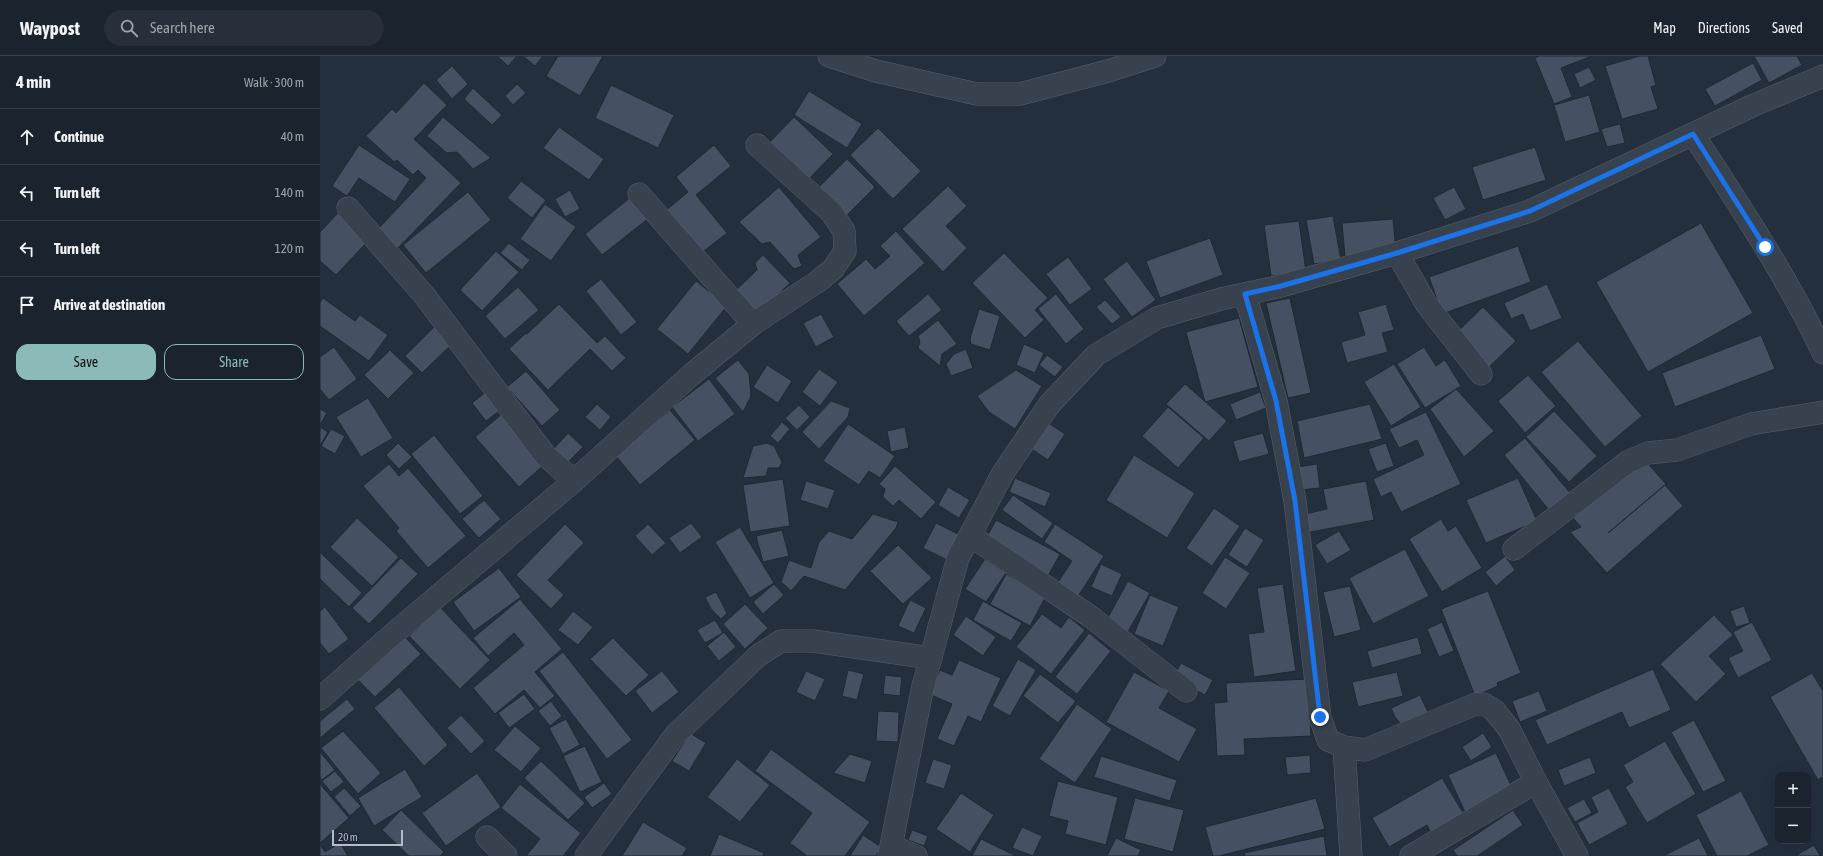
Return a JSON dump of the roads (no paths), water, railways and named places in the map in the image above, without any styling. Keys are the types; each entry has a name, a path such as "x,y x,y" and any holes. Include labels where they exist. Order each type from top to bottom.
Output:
{"street":[{"path":"829,56 872,64 977,94 1020,94 1104,63 1154,56"},
{"path":"916,856 890,851 923,686 958,558 1003,473 1049,405 1096,355 1157,318 1245,294 1281,286 1397,253 1530,211 1754,105 1823,76"},
{"path":"1693,134 1765,247 1808,322 1823,353"},
{"path":"320,699 393,634 574,481 691,375 753,324 817,282 834,269 845,251 844,231 832,213 757,145"},
{"path":"639,194 753,324"},
{"path":"348,208 424,295 545,455 574,481"},
{"path":"1397,253 1427,305 1480,374"},
{"path":"1245,294 1276,401 1295,501 1320,717 1328,740 1344,747 1365,750 1476,704 1484,704 1500,716 1509,728 1536,782 1577,856"},
{"path":"1514,549 1629,461 1648,452 1677,450 1751,424 1823,412"},
{"path":"971,536 1091,617 1186,691"},
{"path":"586,856 676,734 759,655 781,641 813,641 931,658"},
{"path":"1344,747 1351,856"},
{"path":"1411,856 1536,782"},
{"path":"487,837 506,856"}]}
